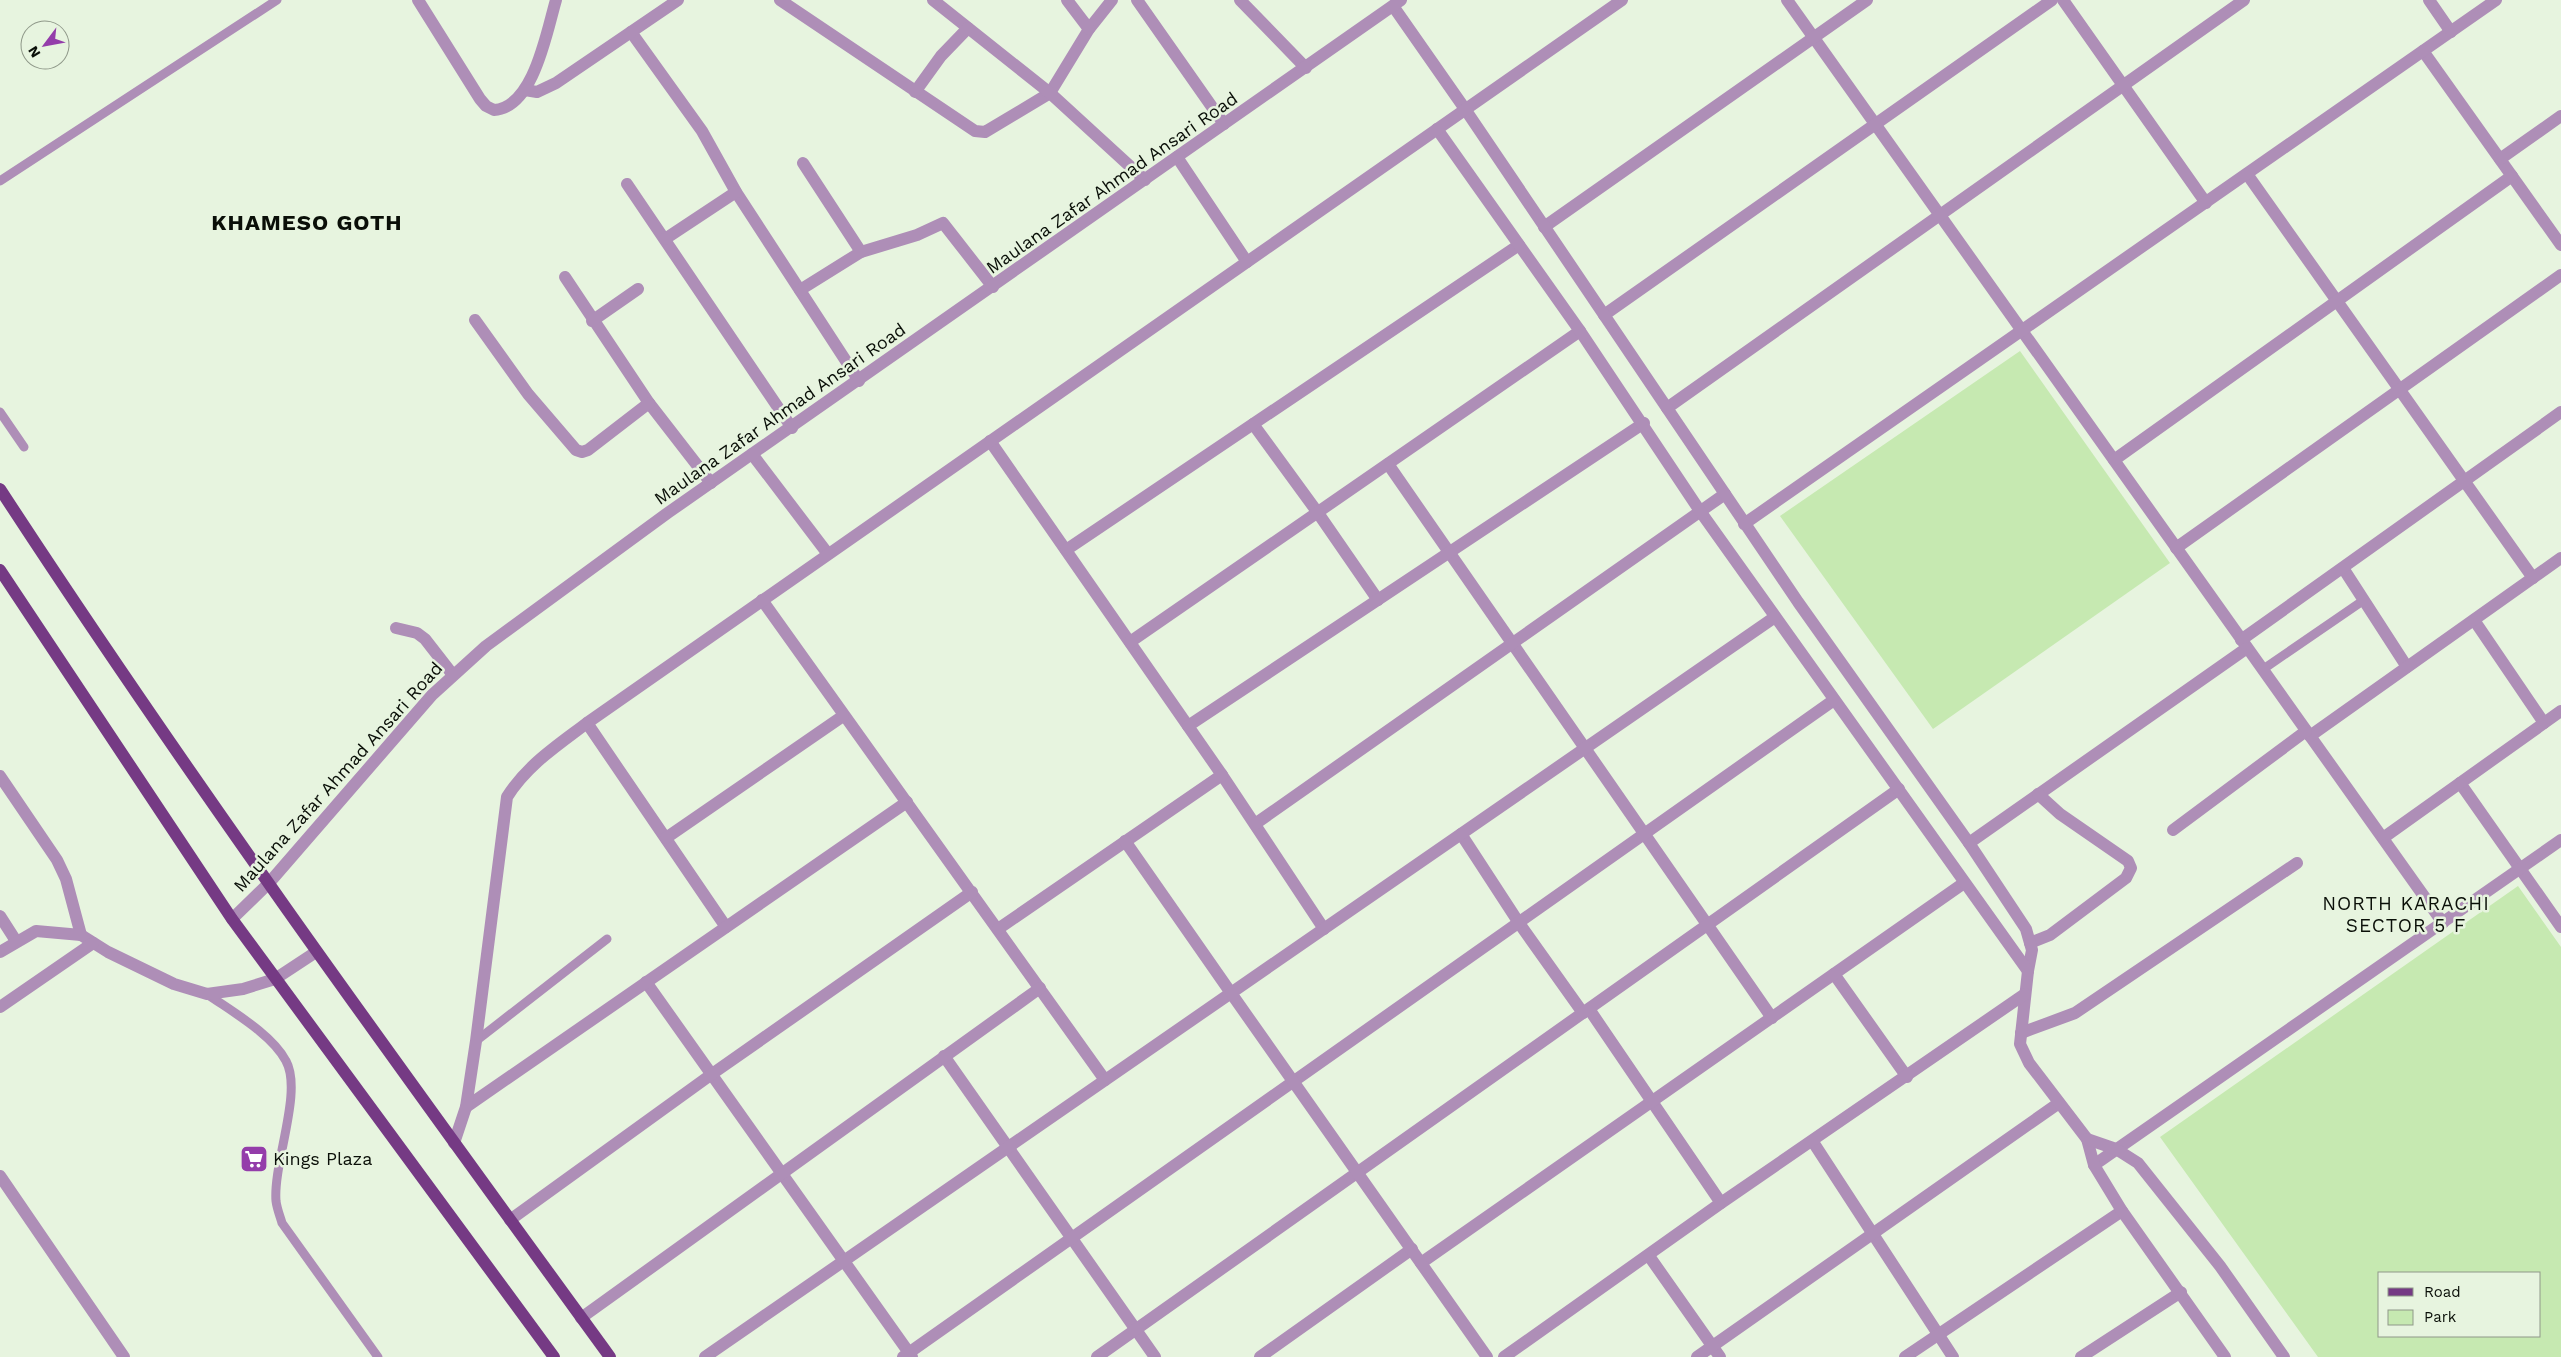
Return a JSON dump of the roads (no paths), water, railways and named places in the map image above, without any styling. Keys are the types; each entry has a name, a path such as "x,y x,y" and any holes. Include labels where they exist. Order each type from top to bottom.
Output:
{"main road":[{"path":"0,489 60,582 316,952 610,1357"},
{"path":"0,570 232,920 554,1357"}],"street":[{"path":"418,0 486,106 494,110 500,110 524,90 533,77 556,0"},
{"path":"524,90 537,92 556,84 678,0"},
{"path":"780,0 975,131 985,132 1050,93 1089,29 1112,0"},
{"path":"934,0 1050,93 1145,180"},
{"path":"1067,0 1089,29"},
{"path":"1137,0 1224,124"},
{"path":"1240,0 1306,68"},
{"path":"454,1143 466,1107 507,796 533,765 587,722 1622,0"},
{"path":"1787,0 2443,923"},
{"path":"1544,227 1867,0"},
{"path":"1604,316 2052,0"},
{"path":"2063,0 2206,203"},
{"path":"1667,408 2244,0"},
{"path":"2429,0 2451,32"},
{"path":"1744,524 2496,0"},
{"path":"1397,3 1465,109 1744,524 1855,685 1969,843 2026,929 2032,950 2020,1044 2029,1063 2087,1139 2094,1165 2122,1211 2225,1357"},
{"name":"Maulana Zafar Ahmad Ansari Road","path":"232,920 269,883 432,695 494,640 752,454 792,428 1397,3"},
{"path":"916,92 941,56 968,28"},
{"path":"631,32 702,131 736,192 859,381"},
{"path":"2423,51 2561,245"},
{"path":"2500,159 2561,116"},
{"path":"1437,129 1644,423 1700,511 1775,618 2028,971"},
{"path":"1177,157 1246,262"},
{"path":"803,163 861,252"},
{"path":"2247,174 2533,578"},
{"path":"2114,460 2512,176"},
{"path":"627,184 792,428"},
{"path":"665,240 736,192"},
{"path":"800,290 861,252 918,235 943,223 993,287"},
{"path":"1066,550 1519,245"},
{"path":"2176,548 2561,275"},
{"path":"566,277 592,321 649,403 711,483"},
{"path":"592,321 638,289"},
{"path":"475,320 528,394 576,450 582,452 588,450 649,403"},
{"path":"1130,642 1580,331"},
{"path":"1969,843 2244,644 2343,568 2561,412"},
{"path":"1188,726 1644,423"},
{"path":"1252,424 1318,513 1378,600"},
{"path":"990,441 1222,775 1324,928"},
{"path":"752,454 828,554"},
{"path":"1388,464 1772,1018"},
{"path":"1255,824 1725,494"},
{"path":"2173,830 2561,558"},
{"path":"2343,568 2407,667"},
{"path":"762,600 843,716 972,892 1105,1080"},
{"path":"705,1357 1775,618"},
{"path":"2474,620 2544,723"},
{"path":"396,628 417,632 425,638 454,674"},
{"path":"646,982 843,1260 908,1356 1834,700"},
{"path":"2383,838 2561,711"},
{"path":"666,838 843,716"},
{"path":"587,722 726,927"},
{"path":"998,929 1222,775"},
{"path":"0,776 57,860 66,879 81,935"},
{"path":"2460,783 2561,927"},
{"path":"1097,1357 1899,789"},
{"path":"2030,943 2050,935 2126,878 2131,868 2128,861 2060,814 2038,794"},
{"path":"466,1107 907,802"},
{"path":"1461,834 1519,923 1653,1100 1721,1203"},
{"path":"2094,1165 2561,840"},
{"path":"1125,841 1487,1357"},
{"path":"2021,1033 2075,1013 2297,863"},
{"path":"1421,1263 1964,883"},
{"path":"510,1220 712,1074 972,892"},
{"path":"0,916 16,941"},
{"path":"0,952 36,931 81,935 108,952 174,984 207,994 243,990 274,979 316,952"},
{"path":"0,1006 93,943"},
{"path":"1834,974 1907,1077"},
{"path":"581,1318 1040,988"},
{"path":"1504,1357 1649,1256 1721,1203 1813,1142 2026,994"},
{"path":"944,1056 1155,1357"},
{"path":"1697,1357 2059,1103"},
{"path":"2087,1139 2116,1149 2138,1163 2220,1266 2284,1357"},
{"path":"1813,1142 1953,1357"},
{"path":"2,1184 124,1357"},
{"path":"1905,1357 2122,1211"},
{"path":"1260,1357 1412,1250"},
{"path":"1649,1256 1720,1357"},
{"path":"2081,1357 2180,1292"}],"lane":[{"path":"0,181 277,0"},
{"path":"0,412 24,448"},
{"path":"2262,670 2364,600"},
{"path":"476,1041 607,939"},
{"path":"207,994 274,1045 286,1061 292,1080 277,1176 276,1203 282,1224 378,1357"}],"place":[{"name":"Kings Plaza","path":"254,1159"}],"district":[{"name":"KHAMESO GOTH","path":"307,222"},
{"name":"NORTH KARACHI SECTOR 5 F","path":"2406,914"}]}
